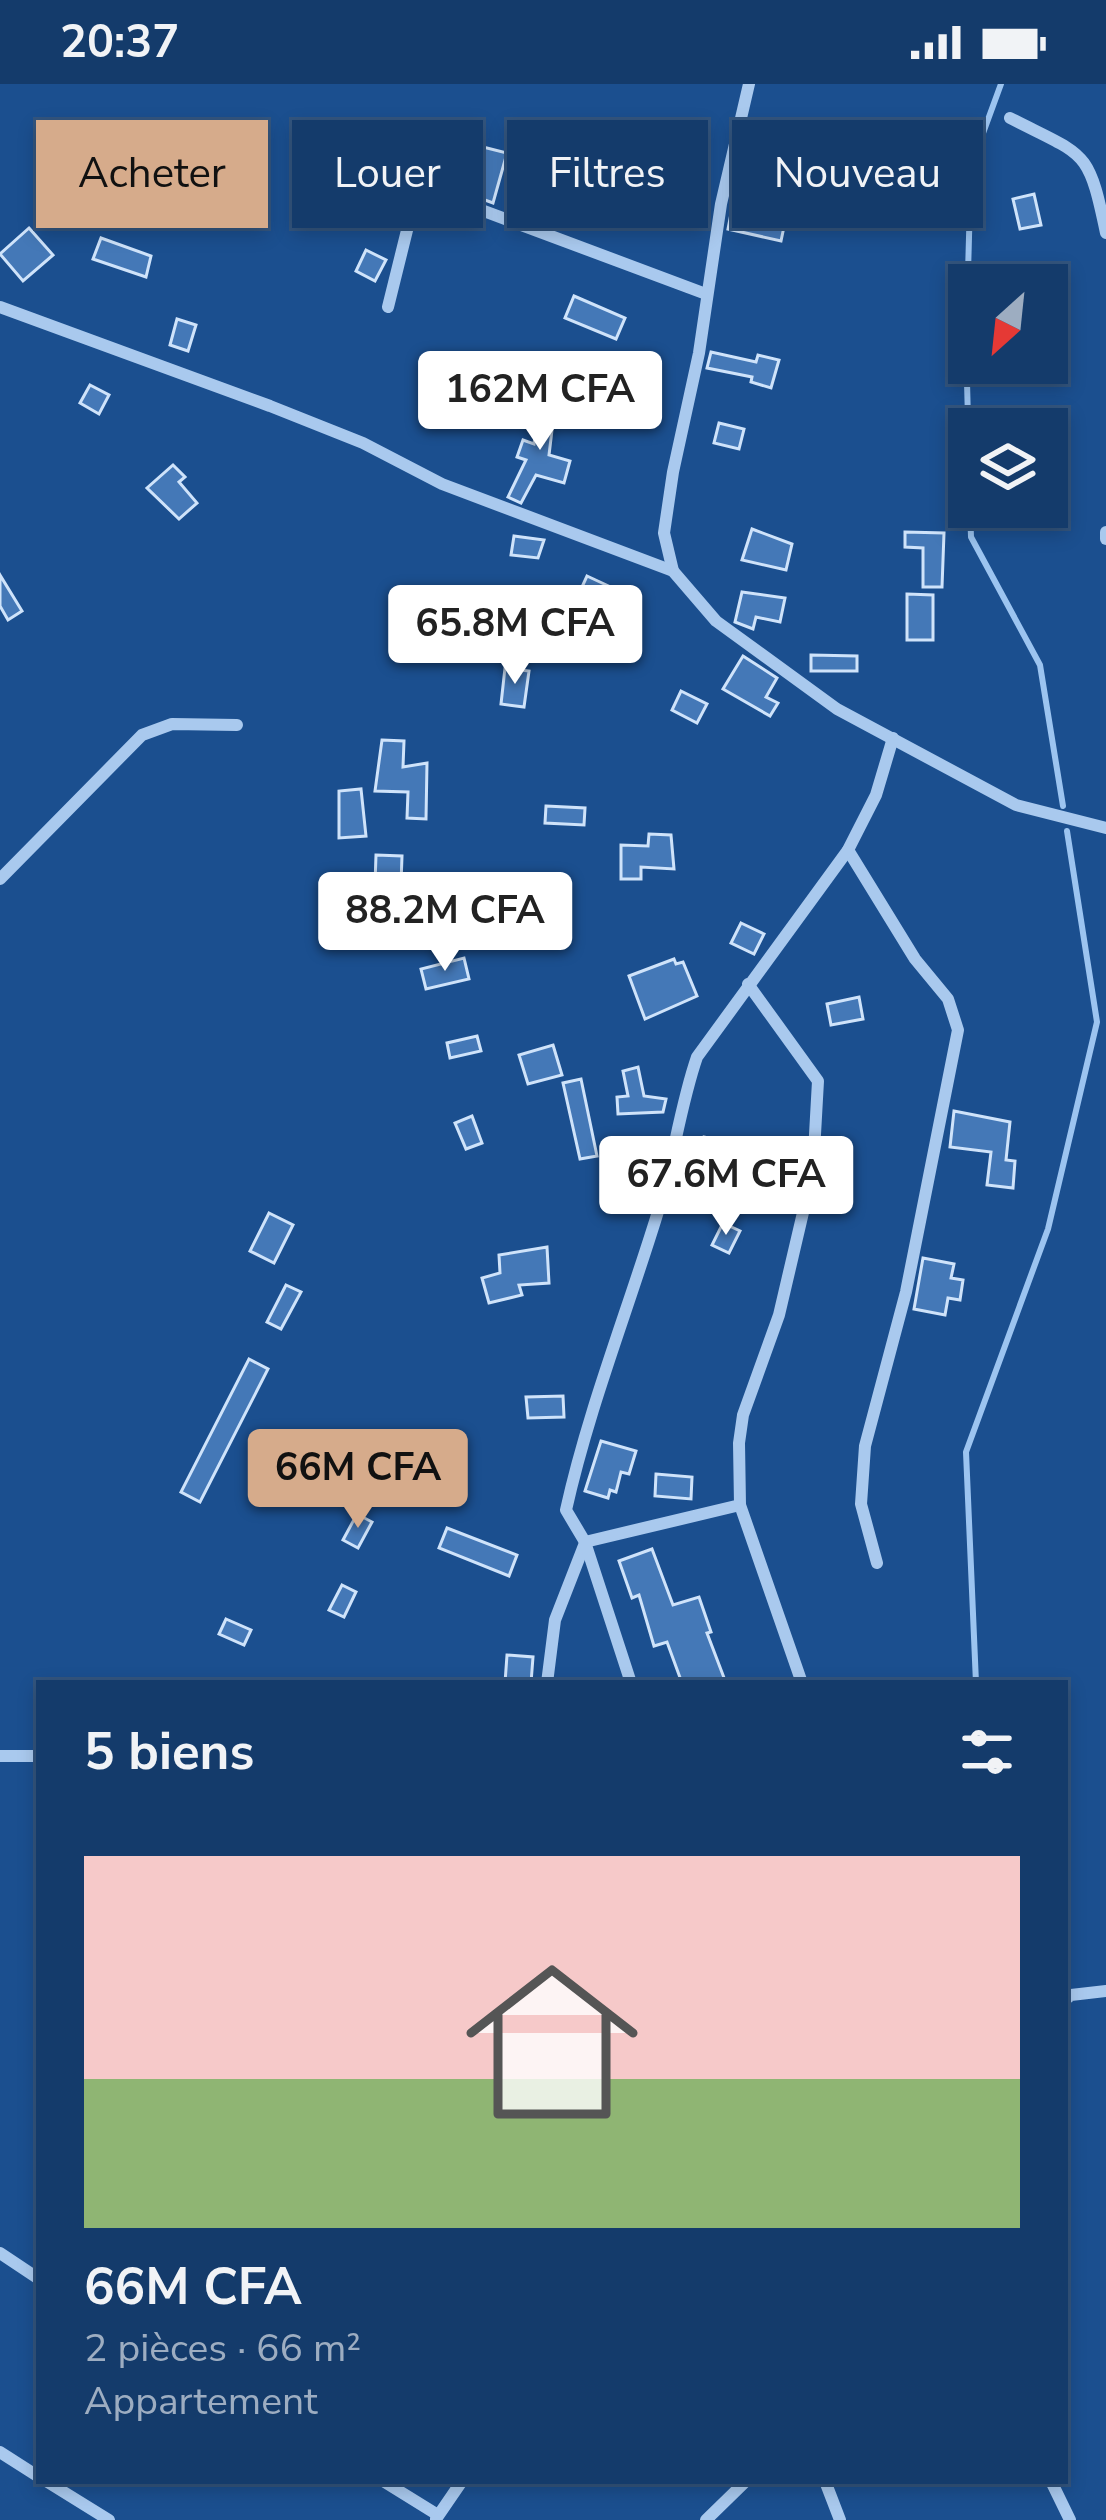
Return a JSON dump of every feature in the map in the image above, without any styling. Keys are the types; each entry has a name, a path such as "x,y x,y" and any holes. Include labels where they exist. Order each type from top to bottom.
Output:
{"street":[{"path":"749,84 721,204 699,353 673,472 664,533 673,571 716,621 837,709 1016,805 1106,828"},
{"path":"1010,118 1083,156 1094,177 1106,233"},
{"path":"388,307 416,194 425,189 706,294"},
{"path":"0,307 270,406 363,443 442,484 673,571"},
{"path":"0,879 142,735 172,724 237,725"},
{"path":"630,1680 585,1542 566,1510 578,1454 658,1213 679,1137 685,1092 698,1057 848,850 876,795 892,738"},
{"path":"848,850 915,959 948,999 958,1030 906,1292 865,1446 862,1504 877,1563"},
{"path":"748,984 818,1081 813,1171 779,1315 742,1415 739,1443 740,1505 801,1680"},
{"path":"585,1542 740,1505"},
{"path":"547,1680 555,1620 585,1542"},
{"path":"0,1756 36,1756"},
{"path":"1068,1998 1106,1990"},
{"path":"0,2253 36,2277"},
{"path":"0,2452 36,2475"},
{"path":"50,2484 109,2520"},
{"path":"387,2484 437,2518 460,2484"},
{"path":"706,2520 743,2484"},
{"path":"826,2484 839,2520"},
{"path":"1052,2484 1070,2520"}],"building":[{"path":"483,147 507,153 493,203 483,199"},
{"path":"1034,194 1041,225 1020,229 1013,199"},
{"path":"732,208 732,228 784,228 781,241 728,229"},
{"path":"29,228 53,255 23,281 0,254"},
{"path":"101,238 151,256 146,277 93,259"},
{"path":"366,250 386,260 375,281 356,271"},
{"path":"574,296 625,318 616,339 565,318"},
{"path":"177,319 196,325 188,351 170,345"},
{"path":"711,352 756,362 758,355 779,360 771,388 751,382 752,377 707,368"},
{"path":"452,363 484,374 474,403 442,392"},
{"path":"90,385 109,395 99,414 80,403"},
{"path":"540,395 556,397 549,455 570,461 564,483 536,475 521,503 508,497 526,460 517,457 523,440 534,444"},
{"path":"719,423 744,429 739,449 714,443"},
{"path":"173,465 185,477 179,482 197,503 179,519 147,488"},
{"path":"752,529 792,544 786,570 742,560"},
{"path":"905,532 944,533 942,587 923,587 923,548 905,547"},
{"path":"514,536 544,540 538,558 511,555"},
{"path":"0,575 22,611 8,620 0,606"},
{"path":"587,576 632,597 614,633 570,613"},
{"path":"742,592 785,598 780,622 756,617 753,629 735,622"},
{"path":"907,594 933,595 933,640 907,640"},
{"path":"811,655 857,656 857,671 811,671"},
{"path":"743,656 777,678 766,697 778,703 770,716 723,689"},
{"path":"505,668 529,671 524,707 501,704"},
{"path":"681,691 707,704 697,723 672,710"},
{"path":"382,740 404,741 403,767 427,763 426,819 407,818 408,792 375,791"},
{"path":"361,789 366,836 339,838 339,791"},
{"path":"546,806 585,808 584,825 545,823"},
{"path":"649,834 671,835 674,869 641,867 641,879 621,879 621,845 648,846"},
{"path":"376,855 402,856 401,884 375,884"},
{"path":"741,923 764,934 754,954 731,943"},
{"path":"464,958 469,979 426,989 421,969"},
{"path":"674,959 676,964 683,962 697,996 645,1019 629,976"},
{"path":"859,997 863,1019 831,1025 827,1004"},
{"path":"477,1036 481,1051 450,1058 447,1043"},
{"path":"553,1045 562,1075 528,1084 519,1055"},
{"path":"638,1067 644,1096 666,1099 663,1112 618,1114 617,1097 628,1096 623,1071"},
{"path":"581,1079 597,1156 580,1159 563,1083"},
{"path":"954,1111 1010,1122 1006,1160 1015,1161 1013,1188 987,1185 991,1152 950,1147"},
{"path":"472,1116 482,1143 466,1149 455,1123"},
{"path":"704,1137 730,1143 723,1175 758,1183 754,1199 695,1179"},
{"path":"269,1213 293,1225 274,1263 250,1251"},
{"path":"723,1223 740,1231 729,1253 712,1245"},
{"path":"547,1247 549,1283 519,1285 522,1295 489,1303 482,1278 500,1273 499,1255"},
{"path":"923,1258 954,1264 951,1278 963,1280 960,1300 948,1298 945,1315 914,1309"},
{"path":"286,1285 301,1292 281,1329 267,1322"},
{"path":"249,1359 268,1369 200,1502 181,1492"},
{"path":"563,1396 564,1417 528,1418 526,1397"},
{"path":"601,1441 636,1451 629,1474 621,1472 616,1492 610,1490 608,1498 585,1491"},
{"path":"656,1474 692,1477 691,1499 655,1496"},
{"path":"357,1514 372,1522 358,1548 343,1540"},
{"path":"447,1528 517,1555 509,1576 439,1548"},
{"path":"652,1549 673,1605 699,1597 725,1680 681,1680 667,1642 654,1646 639,1595 632,1598 619,1561"},
{"path":"342,1585 356,1592 344,1617 329,1610"},
{"path":"226,1619 251,1630 244,1645 219,1634"},
{"path":"507,1655 533,1657 531,1680 505,1680"}],"waterway":[{"path":"968,408 971,166 1001,84"},
{"path":"971,528 971,537 1040,665 1063,806"},
{"path":"976,1680 966,1452 1048,1229 1097,1022 1067,831"}]}
